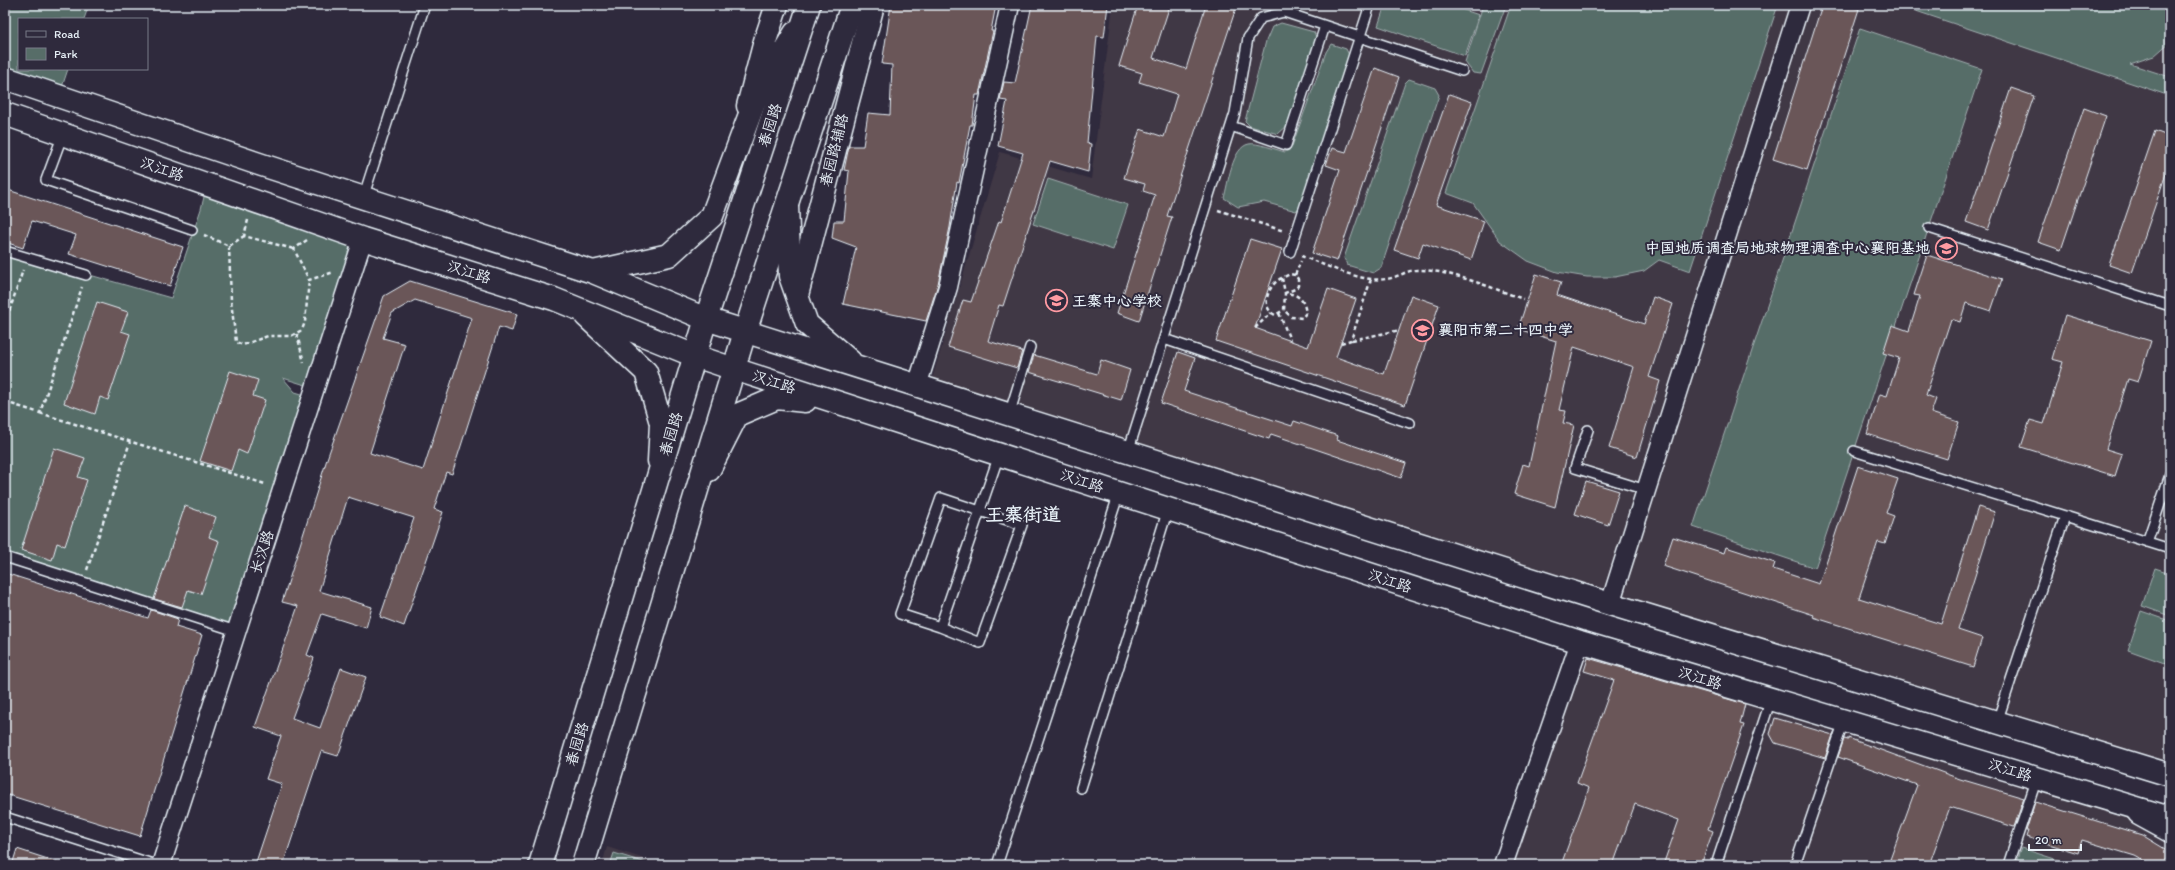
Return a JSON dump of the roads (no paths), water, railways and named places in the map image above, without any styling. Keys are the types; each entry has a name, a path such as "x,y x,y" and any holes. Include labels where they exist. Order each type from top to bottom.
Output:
{"main road":[{"path":"737,149 765,41 777,5"},
{"path":"583,865 745,332 852,5"},
{"name":"春园路辅路","path":"797,295 873,5"},
{"path":"593,272 669,255 712,216 756,98 808,10"},
{"name":"春园路","path":"540,865 706,319 808,10"},
{"path":"5,78 363,198 593,272 706,319 745,332 1610,604 2170,775"},
{"name":"汉江路","path":"5,114 324,226 576,307 695,356 734,369 1580,642 2170,818"},
{"path":"787,203 790,276 807,324 857,367"},
{"path":"576,307 646,372 661,423 658,476"},
{"path":"694,498 737,415 777,398 848,406"},
{"path":"2115,801 2170,831"}],"street":[{"path":"917,386 948,287 1010,5"},
{"path":"1610,604 1800,5"},
{"name":"长汉路","path":"161,865 363,239"},
{"path":"1503,865 1580,642"}],"lane":[{"path":"363,198 425,5"},
{"path":"1290,252 1370,5"},
{"path":"1128,452 1231,126 1248,38 1261,18 1284,12 1462,71"},
{"path":"1231,126 1286,145 1325,26"},
{"path":"63,134 46,180 192,230"},
{"path":"1929,228 2170,306"},
{"path":"5,251 86,275"},
{"path":"1164,339 1410,423"},
{"path":"1009,415 1030,347"},
{"path":"1588,430 1575,468 1646,490"},
{"path":"1854,451 2170,549"},
{"path":"940,627 999,455"},
{"path":"2148,542 2170,475"},
{"path":"997,865 1119,493"},
{"path":"941,498 1022,525 980,643 940,627 900,614 941,498"},
{"path":"1081,788 1168,509"},
{"path":"1997,722 2065,516"},
{"path":"5,557 236,631"},
{"path":"1716,865 1771,699"},
{"path":"1795,865 1844,721"},
{"path":"2008,865 2037,778"},
{"path":"5,817 156,865"}],"place":[{"name":"中国地质调查局地球物理调查中心襄阳基地","path":"1946,248"},
{"name":"王寨中心学校","path":"1056,301"},
{"name":"襄阳市第二十四中学","path":"1422,330"}],"district":[{"name":"王寨街道","path":"1023,514"}]}
